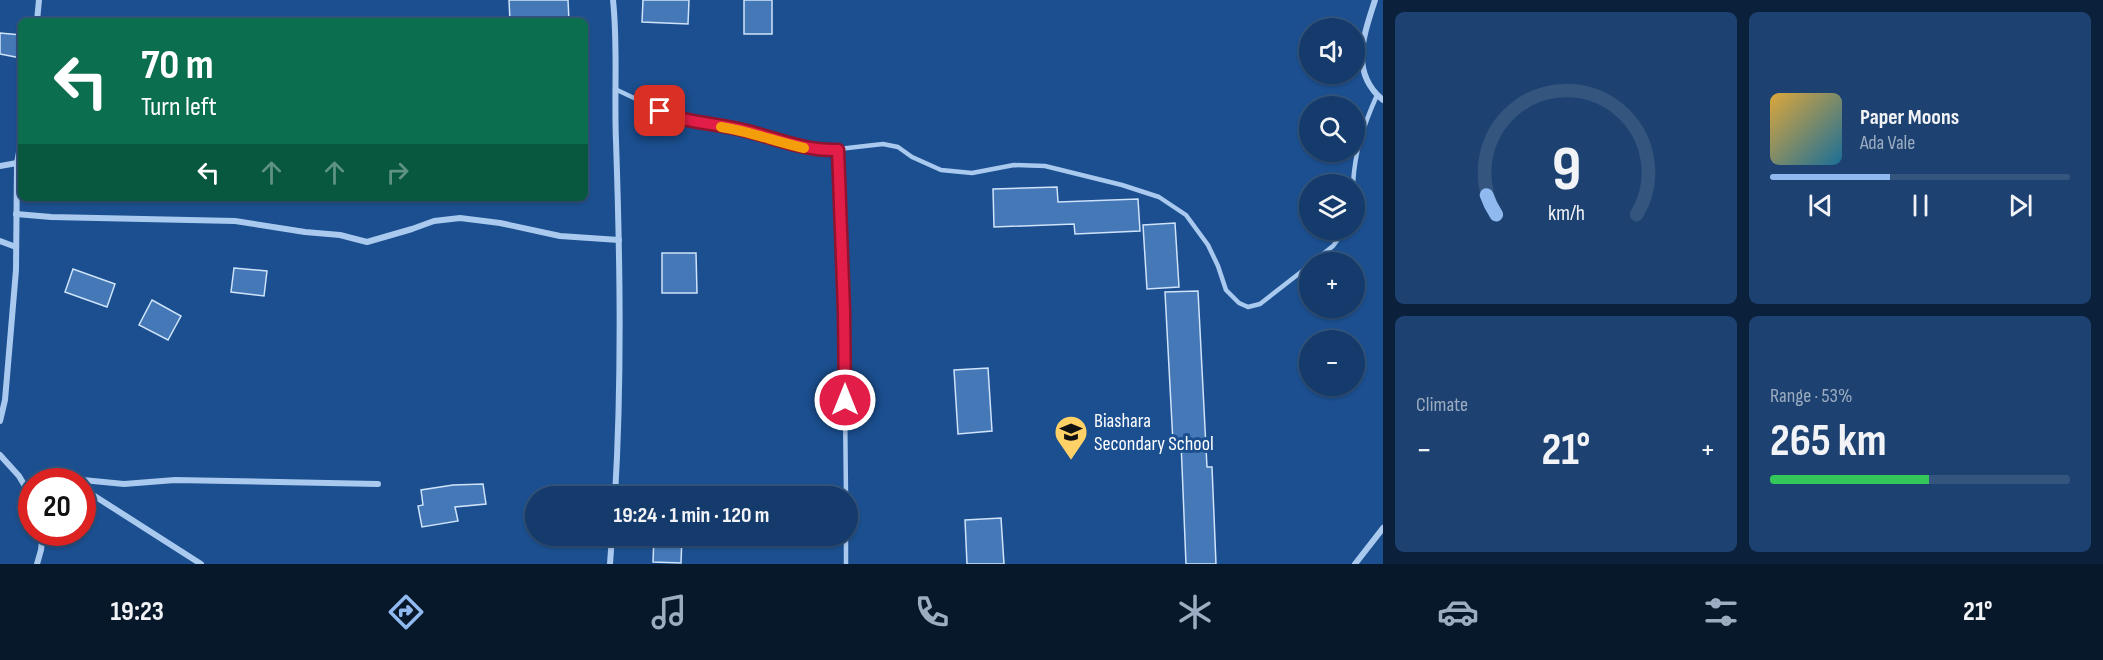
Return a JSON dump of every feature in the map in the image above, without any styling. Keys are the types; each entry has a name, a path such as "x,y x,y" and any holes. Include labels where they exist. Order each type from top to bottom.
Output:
{"street":[{"path":"37,18 39,0"},
{"path":"613,0 621,373 615,486"},
{"path":"1375,0 1367,23 1361,63 1367,80 1380,97"},
{"path":"0,421 5,400 16,270 18,158"},
{"path":"0,165 17,163"},
{"path":"16,214 51,217 235,221 340,235 367,242 434,220 460,218 500,223 560,236 619,240"},
{"path":"0,241 16,247"},
{"path":"0,455 18,476"},
{"path":"96,482 124,484 175,480 378,484"},
{"path":"96,497 201,564"},
{"path":"1355,564 1383,528"},
{"path":"37,564 41,546"},
{"path":"610,564 611,546"}],"lane":[{"path":"615,89 674,117 745,130 788,144 821,151 883,144 898,147 912,157 941,170 972,174 1014,165 1045,166 1122,185 1159,197 1186,215 1208,245 1226,290 1239,303 1248,307 1260,304 1299,274"},
{"path":"1353,174 1358,142 1380,97"},
{"path":"838,150 844,311 846,486"},
{"path":"1326,252 1338,240"},
{"path":"846,546 846,564"}],"building":[{"path":"509,0 568,0 569,18 510,18"},
{"path":"643,0 689,0 688,24 642,22"},
{"path":"744,0 772,0 772,34 744,34"},
{"path":"0,33 18,35 18,57 0,54"},
{"path":"1057,187 1058,202 1138,199 1140,231 1075,234 1074,224 994,227 993,189"},
{"path":"1175,223 1179,287 1147,289 1143,225"},
{"path":"662,253 696,253 697,293 662,293"},
{"path":"234,268 267,271 264,296 231,292"},
{"path":"73,269 115,284 107,307 65,292"},
{"path":"1198,291 1207,467 1212,467 1216,564 1186,564 1181,442 1173,443 1165,292"},
{"path":"152,300 181,316 168,340 139,325"},
{"path":"988,368 992,431 958,434 954,370"},
{"path":"483,484 486,504 455,507 458,521 422,527 418,506 423,505 421,490 453,485"},
{"path":"1001,518 1004,564 967,564 965,520"},
{"path":"654,546 682,546 681,563 653,562"}],"slow traffic":[{"path":"721,127 745,130 804,148"}],"place":[{"name":"Biashara Secondary School","path":"1071,461"}],"route":[{"path":"660,111 674,117 712,126 745,130 788,144 821,151 838,150 845,400"}]}
